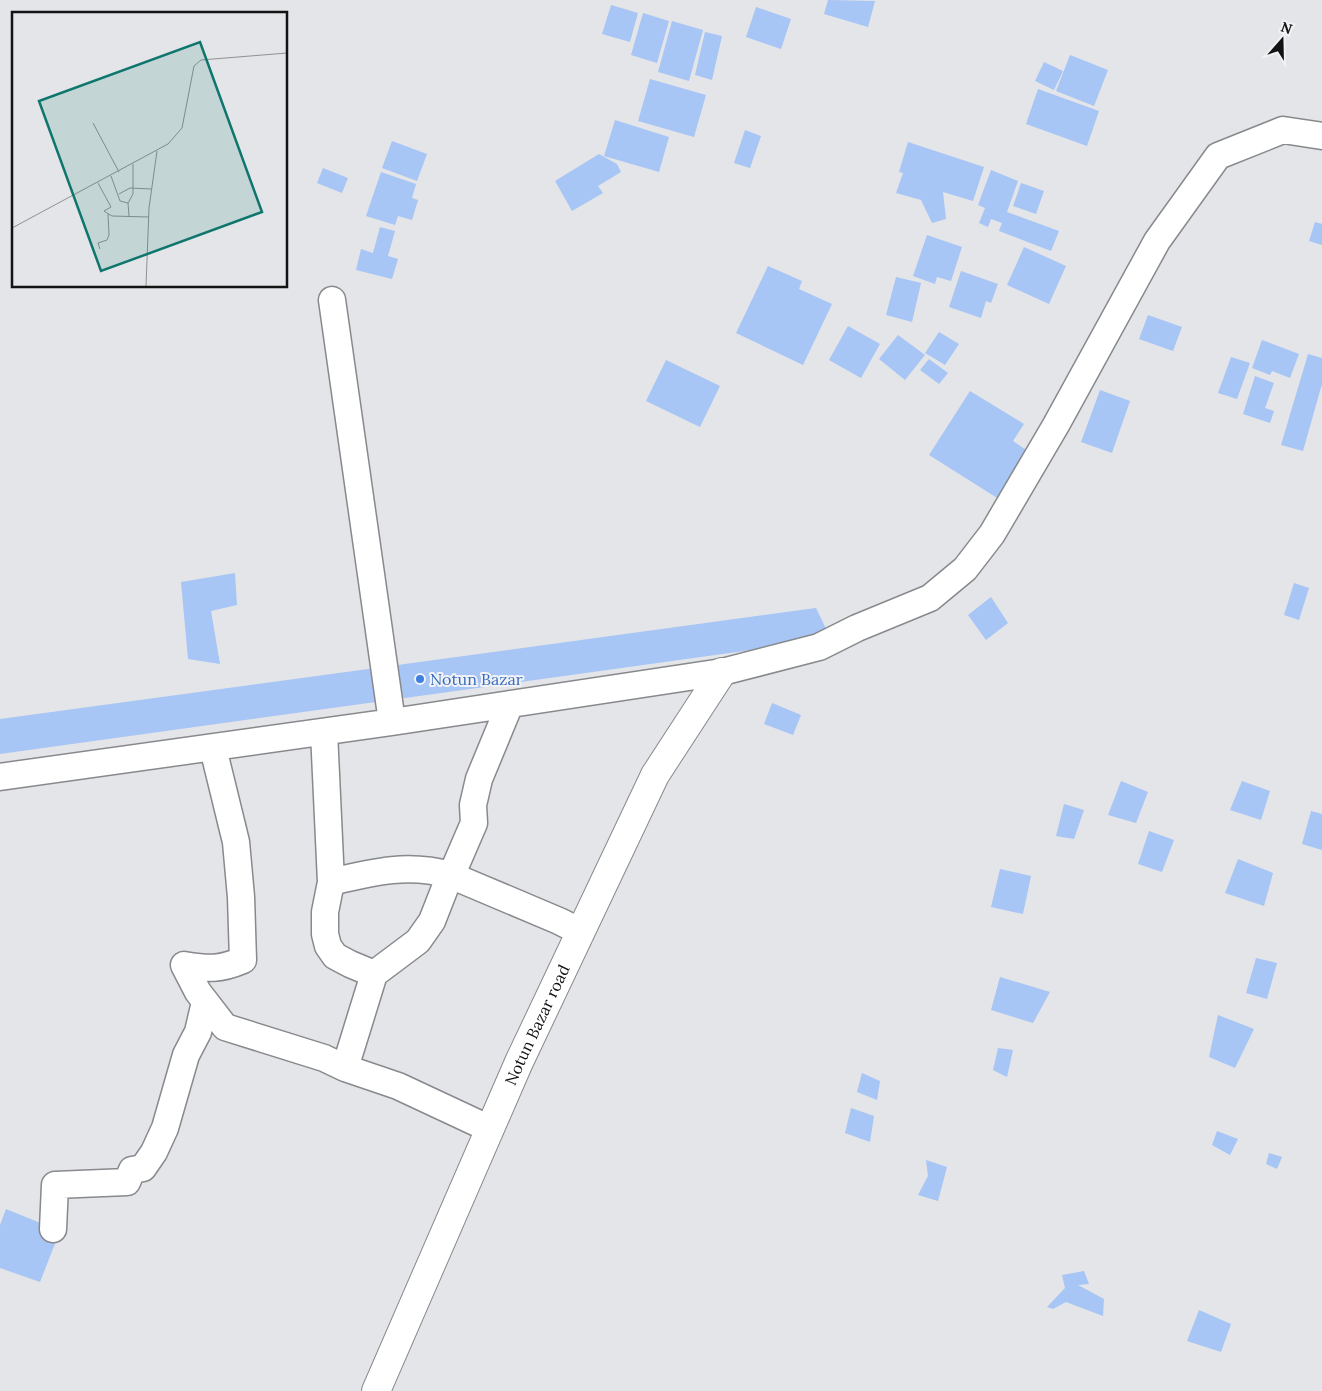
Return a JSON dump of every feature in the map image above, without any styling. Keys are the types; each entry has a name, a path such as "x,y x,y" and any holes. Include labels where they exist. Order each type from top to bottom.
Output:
{"street":[{"path":"0,777 324,732 722,672 819,647 857,628 930,598 964,569 992,534 1056,425 1157,241 1218,156 1283,130 1322,136"},
{"path":"332,300 392,722"},
{"name":"Notun Bazar road","path":"376,1391 519,1062 655,776 722,672"},
{"path":"345,1068 374,974 418,941 432,921 450,875 455,868 474,823 473,805 479,779 510,704"},
{"path":"324,732 332,882 324,922 328,946 335,956 374,974"},
{"path":"212,748 236,842 241,897 243,960 228,966 210,969 184,965 205,1002 226,1027 324,1058 345,1068 398,1086 490,1128"},
{"path":"332,882 409,868 432,870 450,875 581,932"},
{"path":"53,1229 55,1185 128,1182 132,1170 142,1168 154,1152 166,1128 186,1055 198,1032 205,1002"}],"building":[{"path":"828,0 875,1 868,27 824,14"},
{"path":"611,5 638,13 630,42 602,34"},
{"path":"756,7 791,19 781,49 746,37"},
{"path":"643,13 669,21 657,63 631,55"},
{"path":"672,21 703,30 689,81 658,72"},
{"path":"705,32 722,36 712,80 695,75"},
{"path":"1070,55 1108,70 1094,106 1056,91"},
{"path":"1044,62 1063,71 1054,90 1035,81"},
{"path":"650,79 706,95 694,137 638,121"},
{"path":"1038,89 1099,111 1087,146 1026,124"},
{"path":"615,120 669,137 659,172 604,156"},
{"path":"745,130 761,136 750,168 734,163"},
{"path":"392,141 427,154 417,181 382,168"},
{"path":"908,142 984,167 973,201 943,192 946,219 932,223 921,200 896,193 903,173 899,172"},
{"path":"599,154 617,164 621,172 598,186 603,193 572,211 555,181"},
{"path":"323,168 348,178 342,193 317,183"},
{"path":"991,170 1018,181 1007,212 1059,231 1051,251 999,231 1002,223 991,219 988,227 979,223 985,208 978,205"},
{"path":"381,172 416,184 412,198 418,200 412,220 398,216 395,225 366,216"},
{"path":"1021,183 1044,191 1036,214 1013,206"},
{"path":"1315,222 1322,224 1322,245 1309,241"},
{"path":"380,227 395,231 388,256 398,259 392,279 356,270 361,249 373,253"},
{"path":"927,235 962,247 951,281 937,277 935,284 913,276"},
{"path":"1024,247 1066,266 1049,304 1007,285"},
{"path":"768,266 802,281 799,289 832,304 803,365 736,333"},
{"path":"961,271 998,284 991,303 986,301 981,318 949,307"},
{"path":"896,277 921,283 912,322 886,315"},
{"path":"1148,315 1182,327 1173,351 1139,339"},
{"path":"848,326 880,344 861,378 829,360"},
{"path":"939,332 959,344 945,365 925,353"},
{"path":"898,335 925,355 905,380 879,359"},
{"path":"1262,340 1299,354 1290,378 1272,371 1270,375 1252,368"},
{"path":"1308,354 1322,358 1322,384 1303,451 1281,445"},
{"path":"1231,357 1250,363 1237,399 1218,393"},
{"path":"929,359 948,373 939,384 920,370"},
{"path":"666,360 720,386 700,427 646,401"},
{"path":"1255,376 1274,383 1265,408 1274,411 1270,423 1243,414"},
{"path":"1100,390 1130,401 1112,453 1081,442"},
{"path":"970,391 1024,424 1013,441 1032,454 1002,501 929,455"},
{"path":"235,573 237,605 211,611 220,664 188,659 181,582"},
{"path":"1294,583 1309,588 1299,620 1284,615"},
{"path":"991,597 1008,623 986,640 968,615"},
{"name":"Notun Bazar","path":"816,608 831,639 0,754 0,719"},
{"path":"772,703 801,715 793,735 764,724"},
{"path":"1121,781 1148,792 1136,823 1108,815"},
{"path":"1242,781 1270,791 1261,820 1230,810"},
{"path":"1064,804 1084,810 1074,839 1056,836"},
{"path":"1311,811 1322,814 1322,850 1302,844"},
{"path":"1149,831 1174,840 1162,872 1138,864"},
{"path":"1238,859 1273,873 1264,906 1225,893"},
{"path":"1000,869 1031,876 1023,914 991,907"},
{"path":"1256,958 1277,963 1267,999 1246,993"},
{"path":"1000,977 1050,992 1033,1023 991,1010"},
{"path":"1218,1015 1254,1029 1235,1068 1209,1057"},
{"path":"998,1048 1013,1050 1007,1077 993,1070"},
{"path":"862,1073 880,1081 877,1100 857,1092"},
{"path":"851,1108 874,1116 870,1142 845,1133"},
{"path":"1217,1131 1238,1139 1230,1155 1212,1145"},
{"path":"1269,1153 1282,1157 1277,1169 1266,1164"},
{"path":"926,1160 947,1167 938,1201 918,1195 928,1176"},
{"path":"6,1209 60,1231 40,1282 0,1268 0,1225"},
{"path":"1084,1271 1089,1284 1078,1285 1104,1299 1103,1316 1066,1302 1053,1309 1047,1307 1065,1288 1062,1275"},
{"path":"1199,1310 1231,1324 1221,1352 1187,1341"}],"place":[{"name":"Notun Bazar","path":"420,679"}]}
